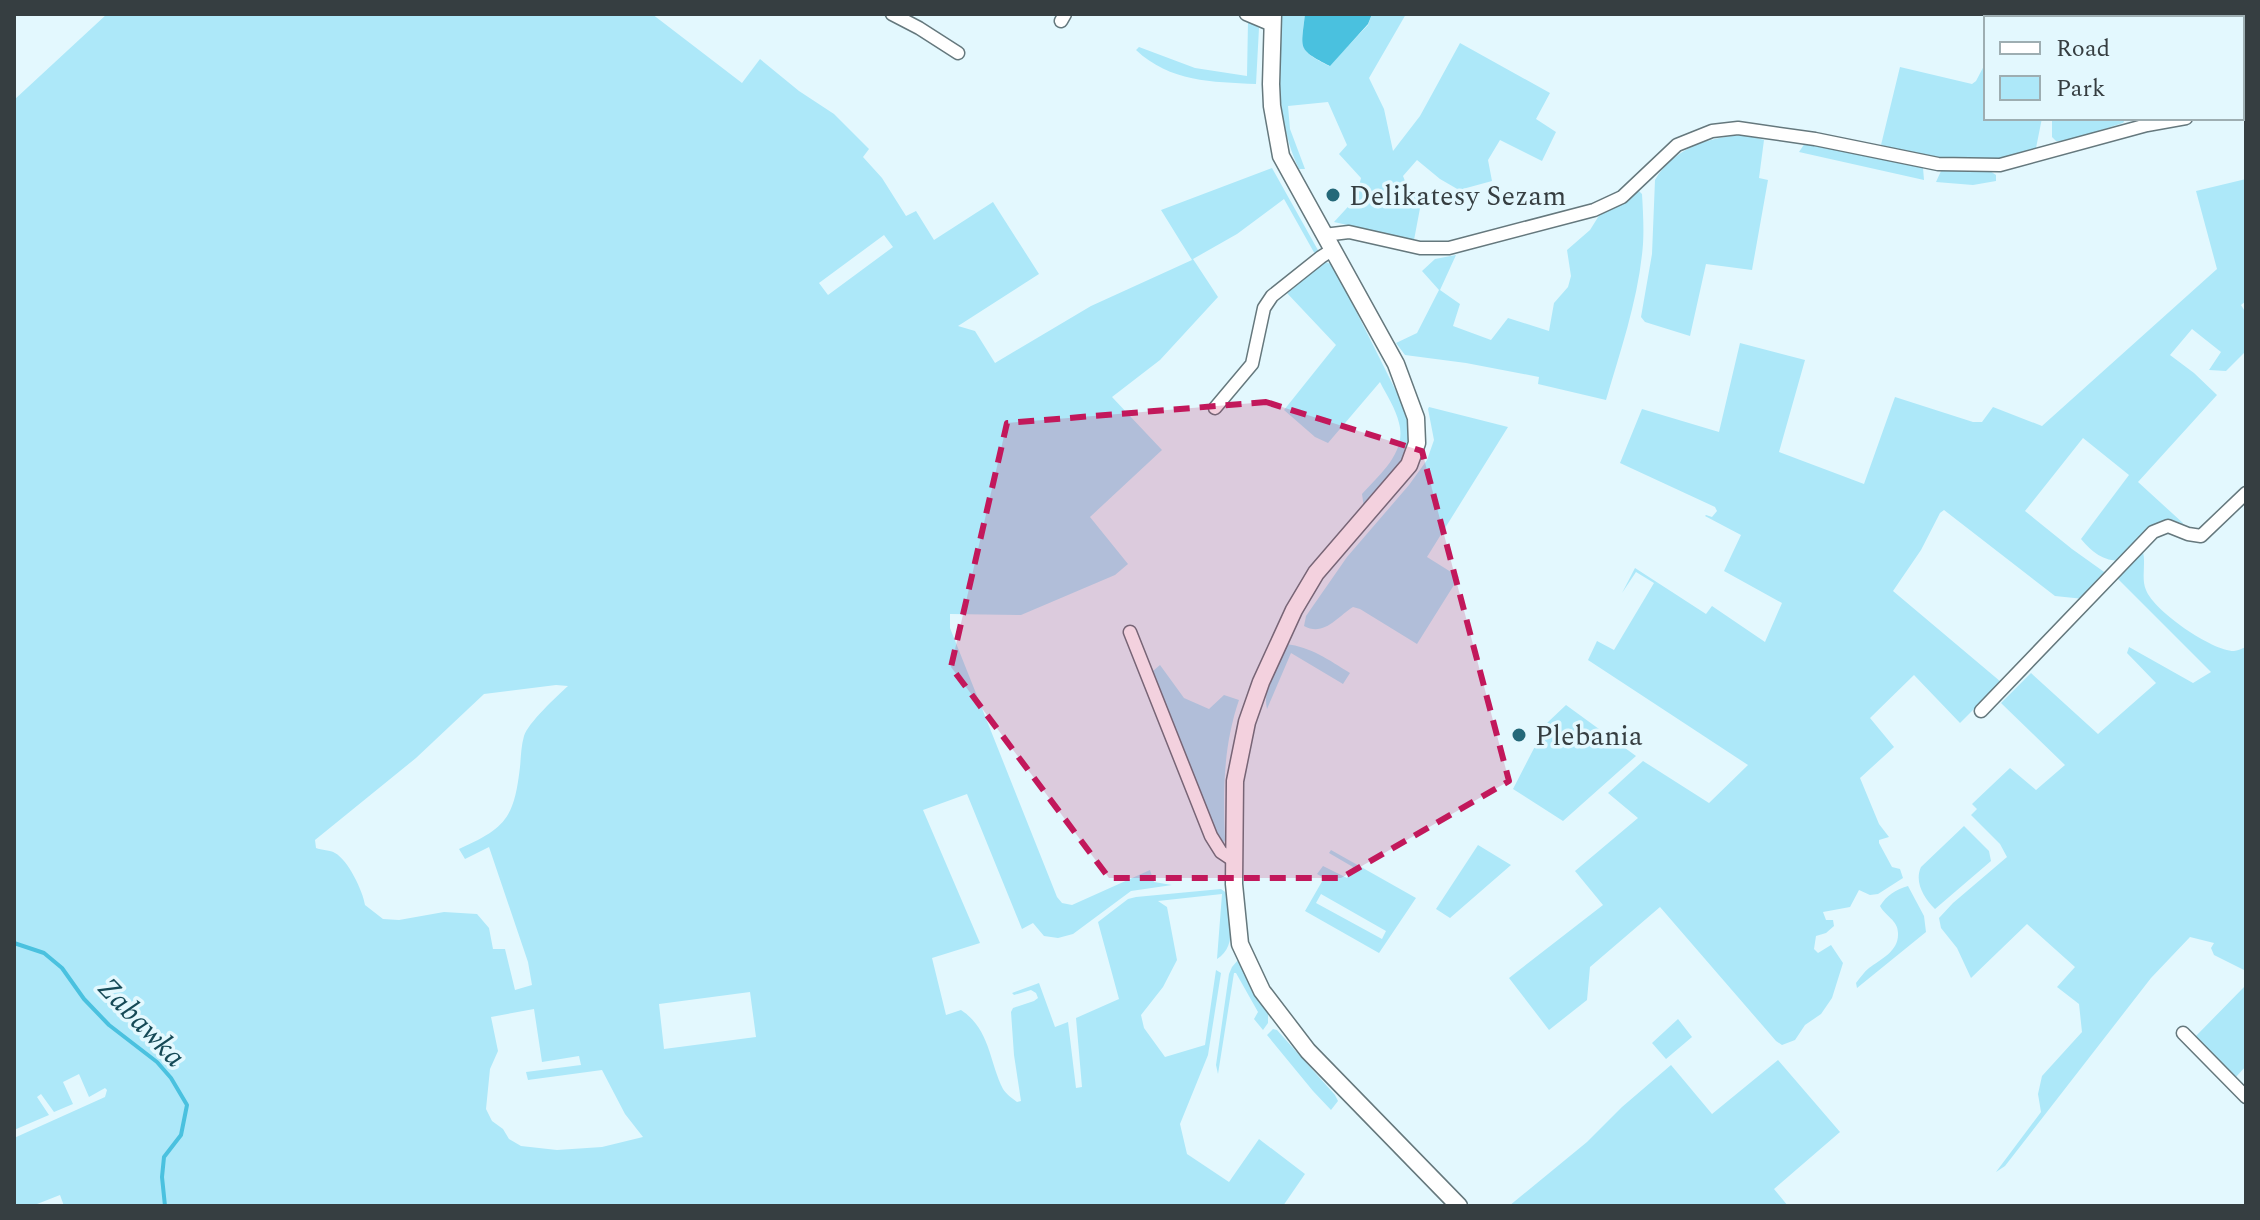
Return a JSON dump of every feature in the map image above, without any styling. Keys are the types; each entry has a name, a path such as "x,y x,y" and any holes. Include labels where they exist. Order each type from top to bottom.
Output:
{"street":[{"path":"892,14 958,53"},
{"path":"1246,14 1273,19 1271,95 1281,156 1396,364 1416,418 1417,443 1409,465 1316,573 1294,610 1261,682 1247,722 1235,781 1233,860 1240,944 1262,991 1308,1051 1459,1206"},
{"path":"1324,235 1349,232 1420,248 1449,248 1594,210 1622,197 1677,145 1712,131 1738,128 1815,139 1938,164 2000,165 2175,120"},
{"path":"1215,408 1252,364 1264,308 1272,296 1332,250"},
{"path":"1981,711 2153,532 2168,526 2201,536 2246,493"},
{"path":"1130,632 1211,836 1221,852 1233,860"},
{"path":"2183,1033 2246,1097"}],"highlighted area":[{"path":"1266,402 1422,451 1509,781 1341,878 1109,878 951,667 1007,423"}],"green space":[{"path":"107,14 652,14 742,83 760,59 799,91 834,114 869,149 863,157 882,178 906,216 916,211 934,240 993,202 1039,274 958,326 975,331 995,363 1091,306 1192,260 1161,210 1272,168 1319,252 1316,256 1284,199 1237,234 1193,259 1218,297 1160,360 1112,397 1162,450 1090,517 1128,564 1115,575 1021,615 950,614 950,628 1057,897 1062,903 1072,905 1150,870 1154,882 1172,885 1131,891 1073,934 1058,938 1044,936 1033,923 1022,929 967,794 923,810 980,943 932,958 946,1015 961,1010 978,1026 1003,1089 1017,1102 1021,1101 1011,1012 1013,1008 1038,998 1031,990 1012,993 1039,983 1055,1027 1068,1022 1076,1088 1082,1087 1076,1018 1119,999 1098,922 1128,899 1136,897 1221,889 1228,894 1230,939 1224,953 1217,959 1222,894 1158,901 1167,907 1177,960 1163,987 1141,1015 1144,1028 1165,1057 1205,1045 1216,970 1221,973 1208,1055 1180,1124 1187,1154 1229,1182 1259,1139 1305,1174 1283,1206 64,1206 60,1195 32,1206 14,1206 14,1138 105,1097 107,1090 105,1088 89,1097 79,1074 63,1082 73,1104 54,1112 41,1094 37,1097 49,1115 14,1130 14,100","holes":["884,235 893,247 828,295 819,283","568,686 543,710 524,736 515,798 505,819 488,834 459,849 465,859 489,847 528,962 532,985 515,990 505,949 493,949 489,928 477,914 444,912 399,920 383,919 365,905 358,884 345,862 333,852 316,848 315,840 416,758 484,694","750,992 756,1037 664,1049 659,1004","534,1009 542,1062 579,1056 581,1065 526,1072 528,1080 602,1070 625,1114 643,1137 602,1147 557,1150 521,1146 509,1139 503,1129 492,1121 486,1109 490,1069 498,1051 491,1017"]},
{"path":"1281,14 1305,14 1304,47 1311,56 1329,66 1368,25 1372,14 1406,14 1369,78 1384,109 1393,151 1420,116 1460,43 1550,93 1536,119 1556,132 1542,161 1500,140 1488,160 1492,181 1459,190 1417,160 1403,176 1409,191 1421,203 1414,240 1334,222 1356,198 1361,178 1339,154 1347,145 1328,102 1288,106 1290,129 1305,169 1299,169 1282,112 1279,74"},
{"path":"1248,21 1259,28 1256,84 1208,81 1177,74 1149,61 1136,50 1139,47 1195,68 1247,76"},
{"path":"1984,66 1984,120 2042,120 2036,148 2013,157 1954,161 1924,158 1881,145 1900,67 1972,84"},
{"path":"2052,120 2125,120 2067,141 2056,141 2052,137"},
{"path":"1747,135 1764,140 1759,178 1768,180 1752,270 1706,264 1690,336 1645,322 1641,317 1652,254 1655,180 1672,159 1695,146 1721,138"},
{"path":"1805,143 1923,168 1924,180 1799,152"},
{"path":"1941,171 1990,171 1996,175 1996,181 1973,185 1936,182"},
{"path":"2246,179 2246,301 2241,305 2246,313 2246,351 2226,371 2209,370 2221,352 2192,329 2170,355 2217,395 2138,482 2184,524 2172,520 2161,523 2121,561 2094,552 2081,539 2129,475 2083,438 2025,511 2107,574 2084,599 2055,596 1944,510 1893,591 2001,682 1960,723 1914,675 1870,718 1894,747 1860,778 1879,824 1889,837 1879,840 1879,843 1892,867 1900,869 1903,878 1878,894 1870,895 1859,890 1850,907 1823,912 1826,920 1833,920 1834,926 1816,936 1814,949 1818,953 1831,945 1843,963 1832,998 1821,1014 1805,1025 1795,1040 1782,1045 1660,907 1590,967 1587,1000 1549,1030 1509,978 1603,905 1575,871 1638,818 1608,793 1643,761 1709,803 1748,765 1588,660 1597,641 1614,650 1654,583 1636,572 1622,593 1635,568 1706,614 1712,606 1765,642 1782,603 1724,571 1741,535 1705,516 1712,517 1717,511 1715,507 1620,463 1642,409 1719,432 1740,343 1805,360 1779,452 1864,484 1895,397 1973,422 1982,422 1993,407 2042,426 2217,269 2196,191"},
{"path":"1639,191 1642,194 1643,244 1638,284 1606,400 1538,384 1539,377 1405,355 1396,343 1417,333 1439,290 1422,271 1435,259 1456,255 1440,290 1460,304 1453,326 1491,340 1508,318 1549,331 1554,303 1568,287 1571,276 1567,250 1590,230 1600,214"},
{"path":"1323,261 1333,265 1404,407 1408,422 1408,443 1400,463 1364,508 1362,494 1390,462 1399,444 1396,412 1380,382 1328,443 1315,437 1284,410 1336,345 1286,292"},
{"path":"1429,407 1508,427 1427,557 1459,577 1417,644 1353,607 1324,627 1311,629 1304,626 1306,616 1347,557 1427,460 1434,440"},
{"path":"2143,552 2146,590 2160,608 2212,644 2234,651 2246,647 2246,971 2214,955 2211,948 2214,943 2190,937 2151,978 2005,1166 1996,1172 2041,1112 2038,1094 2042,1076 2082,1032 2079,1004 2057,987 2075,967 2027,924 1971,978 1957,948 1941,928 1939,918 2007,857 2000,844 1971,815 1977,809 1972,804 2010,768 2036,790 2065,765 2001,703 2031,673 2098,734 2156,683 2127,653 2129,647 2193,683 2211,672 2117,578"},
{"path":"1286,644 1312,651 1350,673 1343,684 1291,653 1267,709 1268,684"},
{"path":"1160,665 1184,698 1209,709 1224,695 1239,700 1227,752 1223,844 1219,842 1153,671"},
{"path":"1566,705 1636,756 1563,821 1513,789 1547,723"},
{"path":"1964,826 1989,851 1991,861 1935,909 1921,890 1921,867"},
{"path":"1478,845 1511,865 1450,918 1436,909"},
{"path":"1331,850 1416,898 1379,953 1305,911 1324,878 1317,874 1323,866 1347,878 1353,867 1329,853","holes":["1321,894 1386,931 1382,939 1316,903"]},
{"path":"1908,886 1924,916 1926,932 1857,988 1856,983 1862,975 1888,954 1898,939 1896,925 1880,906 1892,893"},
{"path":"1241,960 1268,1014 1268,1023 1263,1030 1254,1019 1258,1012 1234,973 1218,1074 1216,1065 1229,974"},
{"path":"2246,985 2246,1066 2235,1078 2194,1038"},
{"path":"1678,1019 1692,1037 1666,1059 1652,1043"},
{"path":"1273,1029 1335,1095 1338,1101 1331,1110 1267,1035"},
{"path":"1778,1060 1840,1132 1774,1189 1788,1206 1509,1206 1587,1142 1671,1065 1712,1114"}],"water":[{"path":"1305,14 1372,14 1368,24 1330,66 1312,56 1304,47"}],"waterway":[{"name":"Zabawka","path":"14,943 44,953 62,968 84,999 109,1025 157,1062 187,1105 181,1135 164,1157 162,1177 165,1206"}],"place":[{"name":"Delikatesy Sezam","path":"1333,195"},
{"name":"Plebania","path":"1519,735"}]}
